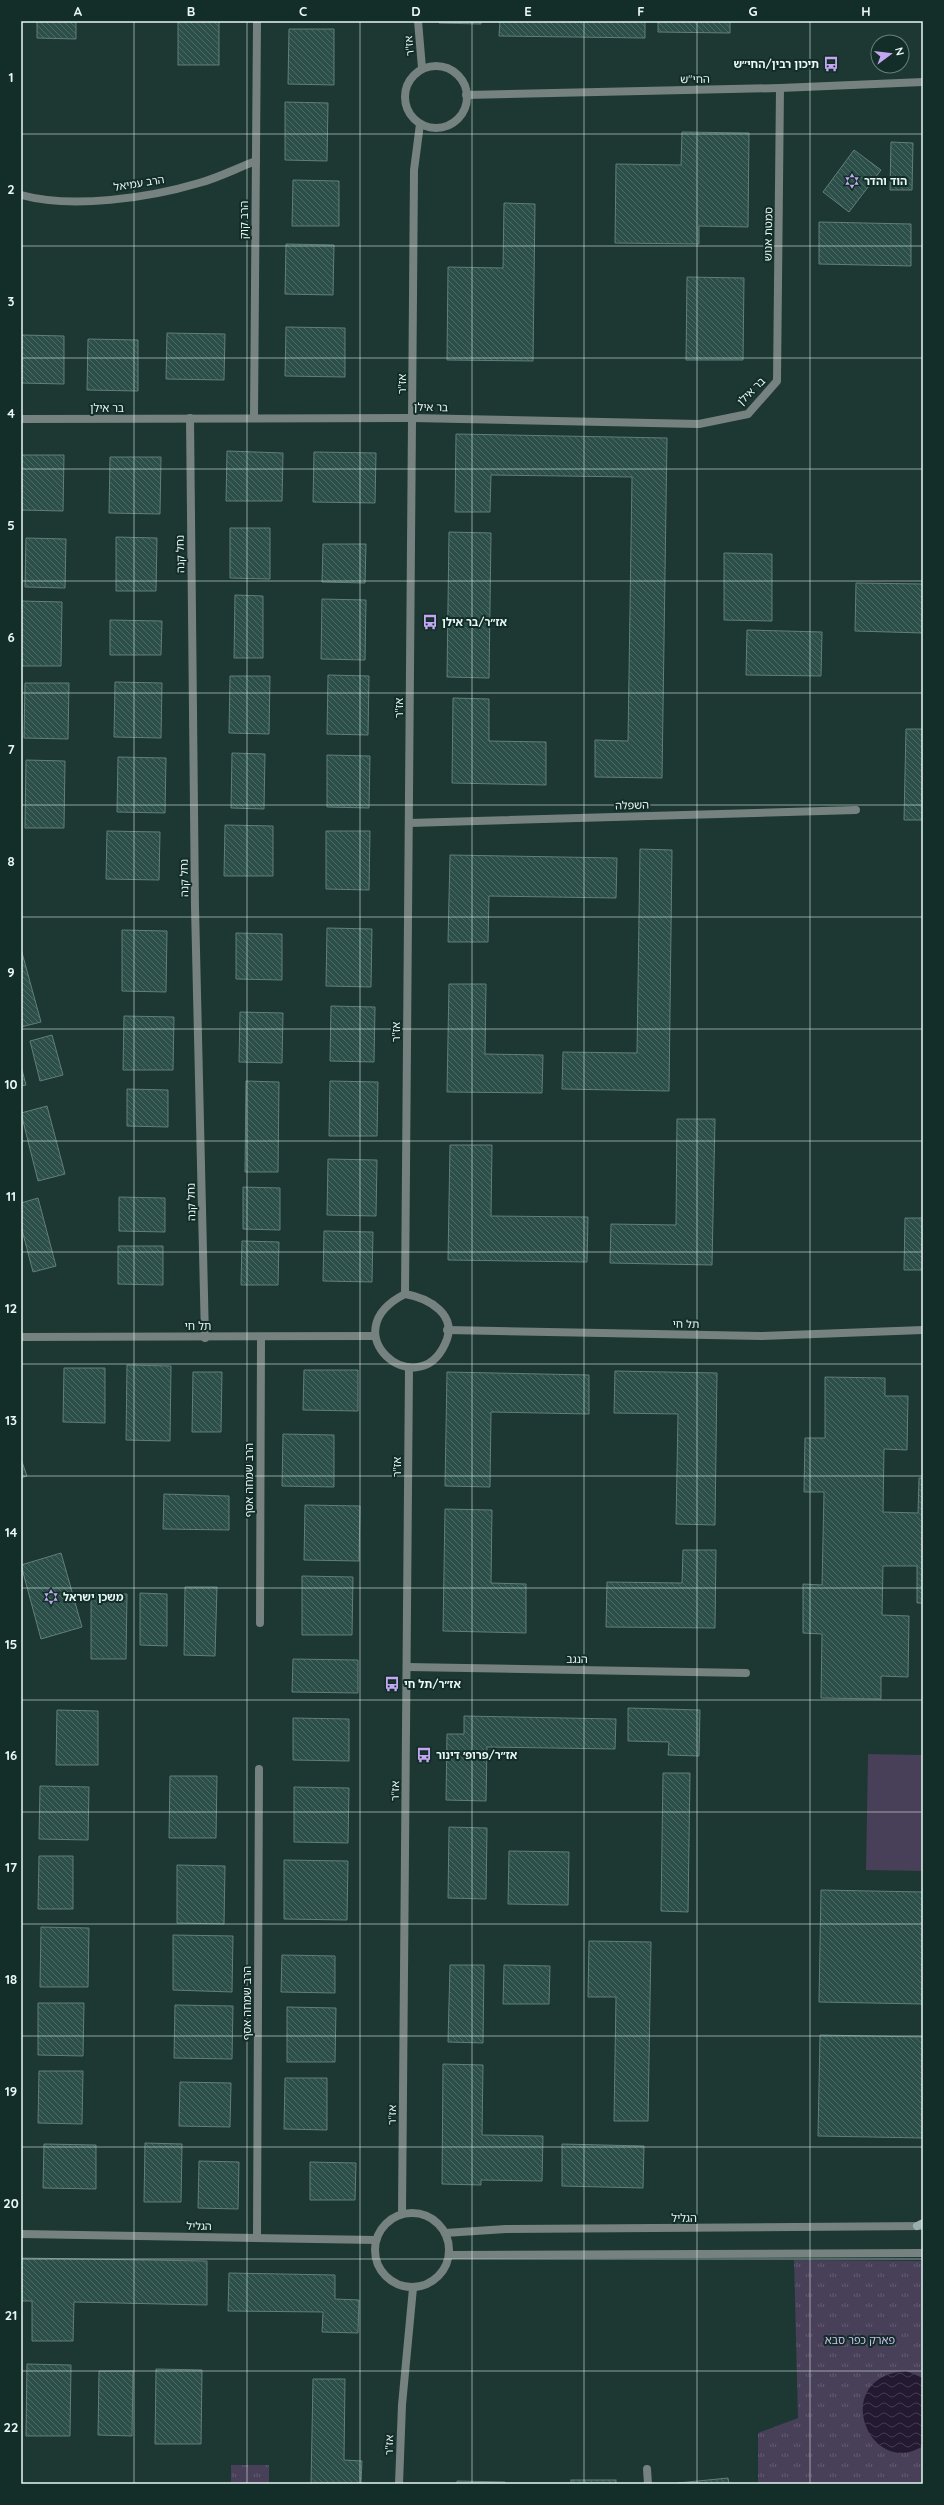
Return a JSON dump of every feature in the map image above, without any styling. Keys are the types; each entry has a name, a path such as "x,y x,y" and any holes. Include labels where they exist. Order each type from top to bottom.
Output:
{"street":[{"name":"הרב קוק","path":"254,418 257,21"},
{"name":"אז\"ר","path":"418,21 422,68"},
{"path":"432,66 452,70 465,85 466,95 462,113 448,125 429,127 420,124 407,109 405,100 408,81 422,68 432,66"},
{"name":"החי\"ש","path":"466,95 780,88 923,82"},
{"name":"סמטת אנוש","path":"777,381 780,88"},
{"name":"אז\"ר","path":"405,1294 414,170 420,124"},
{"name":"הרב עמיאל","path":"21,195 74,201 136,196 199,183 256,161"},
{"name":"בר אילן","path":"21,419 412,418 700,424 748,414 777,381"},
{"name":"נחל קנה","path":"190,418 195,907 205,1338"},
{"name":"השפלה","path":"409,823 856,810"},
{"path":"405,1294 428,1299 438,1307 445,1317 448,1330 447,1341 441,1352 433,1361 421,1367 409,1368 397,1365 386,1358 379,1348 375,1336 379,1316 386,1306 405,1294"},
{"name":"תל חי","path":"448,1330 761,1336 923,1330"},
{"name":"תל חי","path":"21,1337 205,1338 375,1336"},
{"name":"הרב שמחה אסף","path":"260,1623 261,1337"},
{"name":"אז\"ר","path":"402,2214 409,1368"},
{"name":"הנגב","path":"407,1667 746,1673"},
{"name":"הרב שמחה אסף","path":"257,2238 259,1769"},
{"path":"412,2213 432,2218 445,2233 450,2255 446,2266 433,2282 413,2288 391,2281 383,2273 377,2263 376,2240 382,2228 391,2220 402,2214 412,2213"},
{"name":"הגליל","path":"445,2233 506,2229 921,2225"},
{"name":"הגליל","path":"21,2234 376,2240"},
{"path":"450,2255 923,2253"},
{"name":"אז\"ר","path":"399,2484 402,2405 413,2288"},
{"path":"647,2469 648,2484"}],"green space":[{"path":"868,1754 923,1755 923,1871 866,1870"},
{"name":"פארק כפר סבא","path":"794,2260 923,2261 923,2484 758,2484 758,2433 798,2418"},
{"path":"231,2465 269,2465 269,2484 231,2484"}],"water":[{"path":"906,2371 923,2378 923,2446 904,2453 887,2449 873,2439 865,2424 863,2406 868,2390 882,2377"}],"building":[{"path":"37,21 76,21 76,39 37,38"},
{"path":"178,21 219,21 219,65 178,65"},
{"path":"440,21 481,21 481,24 439,23"},
{"path":"500,21 645,21 645,38 499,36"},
{"path":"658,21 730,21 730,33 658,32"},
{"path":"289,29 334,29 334,85 288,84"},
{"path":"285,102 328,103 327,161 285,160"},
{"path":"682,132 749,133 748,227 699,226 699,244 615,243 616,164 681,165"},
{"path":"891,142 913,143 912,190 890,190"},
{"name":"הוד והדר","path":"854,150 881,170 849,212 823,192"},
{"path":"293,180 339,181 339,226 292,226"},
{"path":"504,203 535,204 533,361 447,360 448,267 503,268"},
{"path":"819,222 911,224 911,266 819,264"},
{"path":"286,244 334,245 333,295 285,294"},
{"path":"687,277 744,278 743,360 686,360"},
{"path":"286,327 345,328 345,377 285,376"},
{"path":"167,333 225,334 224,380 166,379"},
{"path":"21,335 64,336 64,384 21,383"},
{"path":"88,339 138,340 138,391 87,390"},
{"path":"456,434 667,438 662,778 595,777 595,740 628,741 632,477 491,475 490,512 455,512"},
{"path":"227,451 283,453 282,501 226,501"},
{"path":"314,452 376,453 375,503 313,502"},
{"path":"21,455 64,455 63,511 21,510"},
{"path":"110,457 161,457 160,514 109,513"},
{"path":"230,528 270,528 270,579 230,578"},
{"path":"449,532 491,533 489,678 447,677"},
{"path":"116,537 157,538 156,591 116,591"},
{"path":"26,538 66,539 65,588 25,587"},
{"path":"323,544 366,544 365,583 322,582"},
{"path":"724,553 772,554 772,621 724,620"},
{"path":"856,583 923,584 923,633 855,631"},
{"path":"235,595 263,596 263,658 234,658"},
{"path":"322,599 366,600 365,660 321,659"},
{"path":"21,601 62,602 61,666 21,666"},
{"path":"110,620 162,621 161,655 110,655"},
{"path":"747,630 822,632 821,676 746,675"},
{"path":"328,675 369,676 368,735 327,734"},
{"path":"230,676 270,676 269,734 229,733"},
{"path":"115,682 162,683 161,738 114,737"},
{"path":"25,683 69,683 68,739 24,738"},
{"path":"453,698 489,699 489,741 546,742 546,785 452,783"},
{"path":"906,729 923,729 923,820 904,820"},
{"path":"232,753 265,754 264,809 231,808"},
{"path":"327,755 370,756 369,808 327,807"},
{"path":"118,757 166,758 165,813 117,812"},
{"path":"26,760 65,761 64,828 25,828"},
{"path":"225,825 273,826 273,876 224,876"},
{"path":"107,831 160,832 159,880 106,879"},
{"path":"326,831 370,831 369,890 326,889"},
{"path":"640,849 672,850 669,1091 562,1089 563,1052 637,1053"},
{"path":"450,855 617,858 616,898 489,896 488,942 448,942"},
{"path":"327,928 372,929 371,987 326,986"},
{"path":"122,930 167,931 166,992 122,991"},
{"path":"236,933 282,934 282,980 236,979"},
{"path":"21,949 41,1022 21,1027"},
{"path":"449,984 486,984 485,1054 543,1055 542,1093 447,1092"},
{"path":"331,1006 375,1007 374,1062 330,1061"},
{"path":"240,1012 283,1013 282,1063 239,1062"},
{"path":"124,1016 174,1017 173,1070 123,1070"},
{"path":"52,1035 63,1075 40,1081 30,1041"},
{"path":"21,1066 26,1085 21,1086"},
{"path":"246,1081 279,1082 278,1172 245,1172"},
{"path":"330,1081 378,1082 377,1136 329,1136"},
{"path":"127,1089 168,1090 168,1127 127,1126"},
{"path":"47,1106 65,1174 38,1181 21,1113"},
{"path":"677,1119 715,1119 712,1265 610,1263 611,1224 676,1225"},
{"path":"450,1145 492,1145 491,1216 588,1217 587,1262 448,1260"},
{"path":"328,1159 377,1160 376,1216 327,1215"},
{"path":"243,1187 280,1188 280,1230 243,1229"},
{"path":"119,1197 165,1198 165,1232 119,1231"},
{"path":"38,1198 56,1266 33,1272 21,1226 21,1203"},
{"path":"905,1218 923,1218 923,1270 904,1270"},
{"path":"324,1231 373,1232 372,1282 323,1281"},
{"path":"242,1241 279,1242 278,1285 241,1285"},
{"path":"118,1246 163,1246 163,1285 118,1284"},
{"path":"127,1365 171,1366 170,1441 126,1440"},
{"path":"64,1368 105,1368 105,1423 63,1422"},
{"path":"304,1370 358,1370 358,1411 303,1410"},
{"path":"615,1371 717,1373 715,1525 676,1524 678,1414 614,1413"},
{"path":"193,1372 222,1372 221,1432 192,1432"},
{"path":"447,1372 589,1375 589,1414 491,1412 490,1487 445,1486"},
{"path":"825,1377 885,1378 885,1396 908,1396 907,1450 884,1449 883,1512 918,1513 919,1478 923,1478 923,1603 917,1603 917,1566 883,1566 882,1615 909,1616 908,1677 881,1676 881,1699 821,1698 822,1634 803,1633 803,1584 822,1585 824,1492 804,1492 805,1438 825,1438"},
{"path":"283,1434 334,1435 334,1487 282,1486"},
{"path":"21,1459 27,1476 21,1478"},
{"path":"164,1494 229,1496 229,1530 163,1529"},
{"path":"305,1505 360,1506 359,1561 304,1560"},
{"path":"445,1509 492,1510 491,1583 526,1584 526,1633 443,1631"},
{"path":"683,1550 716,1550 715,1628 606,1627 607,1582 682,1583"},
{"name":"משכן ישראל","path":"61,1553 82,1627 41,1639 21,1565"},
{"path":"302,1576 353,1577 352,1635 302,1635"},
{"path":"185,1587 217,1587 215,1656 184,1655"},
{"path":"140,1593 167,1594 167,1646 140,1645"},
{"path":"91,1594 127,1594 126,1659 91,1659"},
{"path":"293,1659 358,1660 358,1693 292,1692"},
{"path":"628,1708 700,1710 699,1756 668,1755 669,1742 628,1741"},
{"path":"57,1710 98,1711 98,1765 56,1765"},
{"path":"464,1716 616,1719 615,1749 487,1747 486,1801 446,1800 447,1734 464,1734"},
{"path":"293,1718 349,1719 349,1761 293,1760"},
{"path":"663,1773 690,1773 688,1912 661,1911"},
{"path":"170,1776 217,1776 216,1838 169,1838"},
{"path":"40,1786 89,1787 88,1840 39,1839"},
{"path":"294,1787 349,1788 348,1843 294,1842"},
{"path":"449,1827 487,1828 486,1899 448,1898"},
{"path":"509,1851 569,1852 568,1905 508,1904"},
{"path":"39,1856 73,1856 73,1909 38,1909"},
{"path":"284,1860 348,1861 347,1920 284,1919"},
{"path":"177,1865 225,1866 224,1924 177,1923"},
{"path":"821,1890 923,1892 923,2004 819,2002"},
{"path":"41,1927 89,1928 88,1987 40,1987"},
{"path":"173,1935 233,1936 232,1992 173,1990"},
{"path":"589,1941 651,1942 648,2121 614,2121 616,1997 588,1997"},
{"path":"282,1955 335,1956 335,1993 281,1992"},
{"path":"450,1965 484,1965 483,2043 448,2042"},
{"path":"504,1965 550,1966 549,2004 503,2004"},
{"path":"38,2003 84,2003 83,2056 38,2055"},
{"path":"175,2005 233,2006 232,2059 174,2058"},
{"path":"287,2007 336,2008 335,2062 287,2062"},
{"path":"820,2035 923,2037 923,2138 818,2136"},
{"path":"443,2064 483,2065 482,2135 543,2136 542,2181 481,2180 481,2185 442,2184"},
{"path":"39,2071 83,2071 82,2124 38,2123"},
{"path":"285,2078 327,2078 327,2130 284,2129"},
{"path":"180,2082 231,2083 230,2127 179,2126"},
{"path":"145,2143 182,2144 181,2202 144,2202"},
{"path":"44,2144 96,2145 96,2189 43,2188"},
{"path":"562,2144 644,2146 643,2188 562,2186"},
{"path":"199,2161 239,2162 238,2209 198,2208"},
{"path":"310,2162 356,2163 355,2200 310,2200"},
{"path":"21,2258 207,2261 207,2305 74,2302 73,2341 32,2341 32,2301 21,2301"},
{"path":"229,2273 335,2275 335,2299 359,2300 358,2333 322,2332 323,2312 228,2311"},
{"path":"27,2364 71,2365 70,2436 26,2436"},
{"path":"156,2369 202,2370 201,2444 155,2444"},
{"path":"99,2371 133,2371 132,2436 98,2435"},
{"path":"313,2379 345,2379 344,2460 362,2461 361,2484 311,2484"},
{"path":"728,2478 729,2484 678,2483"},
{"path":"571,2480 616,2480 616,2484 571,2484"},
{"path":"457,2481 505,2482 505,2484 457,2484"}],"place":[{"name":"תיכון רבין/החי״ש","path":"831,64"},
{"name":"הוד והדר","path":"852,181"},
{"name":"אז״ר/בר אילן","path":"430,622"},
{"name":"משכן ישראל","path":"51,1597"},
{"name":"אז״ר/תל חי","path":"392,1684"},
{"name":"אז״ר/פרופ׳ דינור","path":"424,1755"}]}
